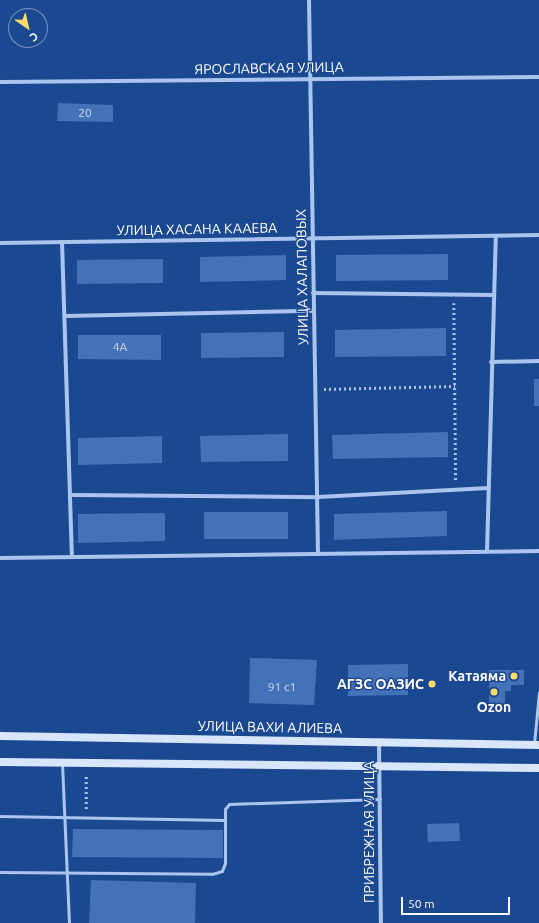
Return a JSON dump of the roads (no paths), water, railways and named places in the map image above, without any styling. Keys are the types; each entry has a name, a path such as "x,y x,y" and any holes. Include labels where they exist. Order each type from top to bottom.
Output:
{"main road":[{"name":"УЛИЦА ВАХИ АЛИЕВА","path":"0,736 537,745"},
{"path":"0,762 539,768"}],"street":[{"name":"УЛИЦА ХАЛАПОВЫХ","path":"310,0 312,237 318,554"},
{"name":"ЯРОСЛАВСКАЯ УЛИЦА","path":"0,82 539,77"},
{"name":"УЛИЦА ХАСАНА КААЕВА","path":"0,243 312,237 539,235"},
{"path":"487,552 491,362 496,236"},
{"path":"62,242 73,495 72,557"},
{"path":"313,293 493,295"},
{"path":"65,316 314,311"},
{"path":"491,362 539,361"},
{"path":"73,495 318,497 489,488"},
{"path":"0,558 539,551"},
{"name":"ПРИБРЕЖНАЯ УЛИЦА","path":"379,742 381,923"}],"lane":[{"path":"537,745 539,692"},
{"path":"62,763 65,817 65,872 69,923"},
{"path":"0,872 212,874 222,871 225,863 225,809 236,801 380,800"},
{"path":"0,816 225,820"}],"place":[{"name":"Катаяма","path":"514,676"},
{"name":"АГЗС ОАЗИС","path":"432,684"},
{"name":"Ozon","path":"494,692"}]}
